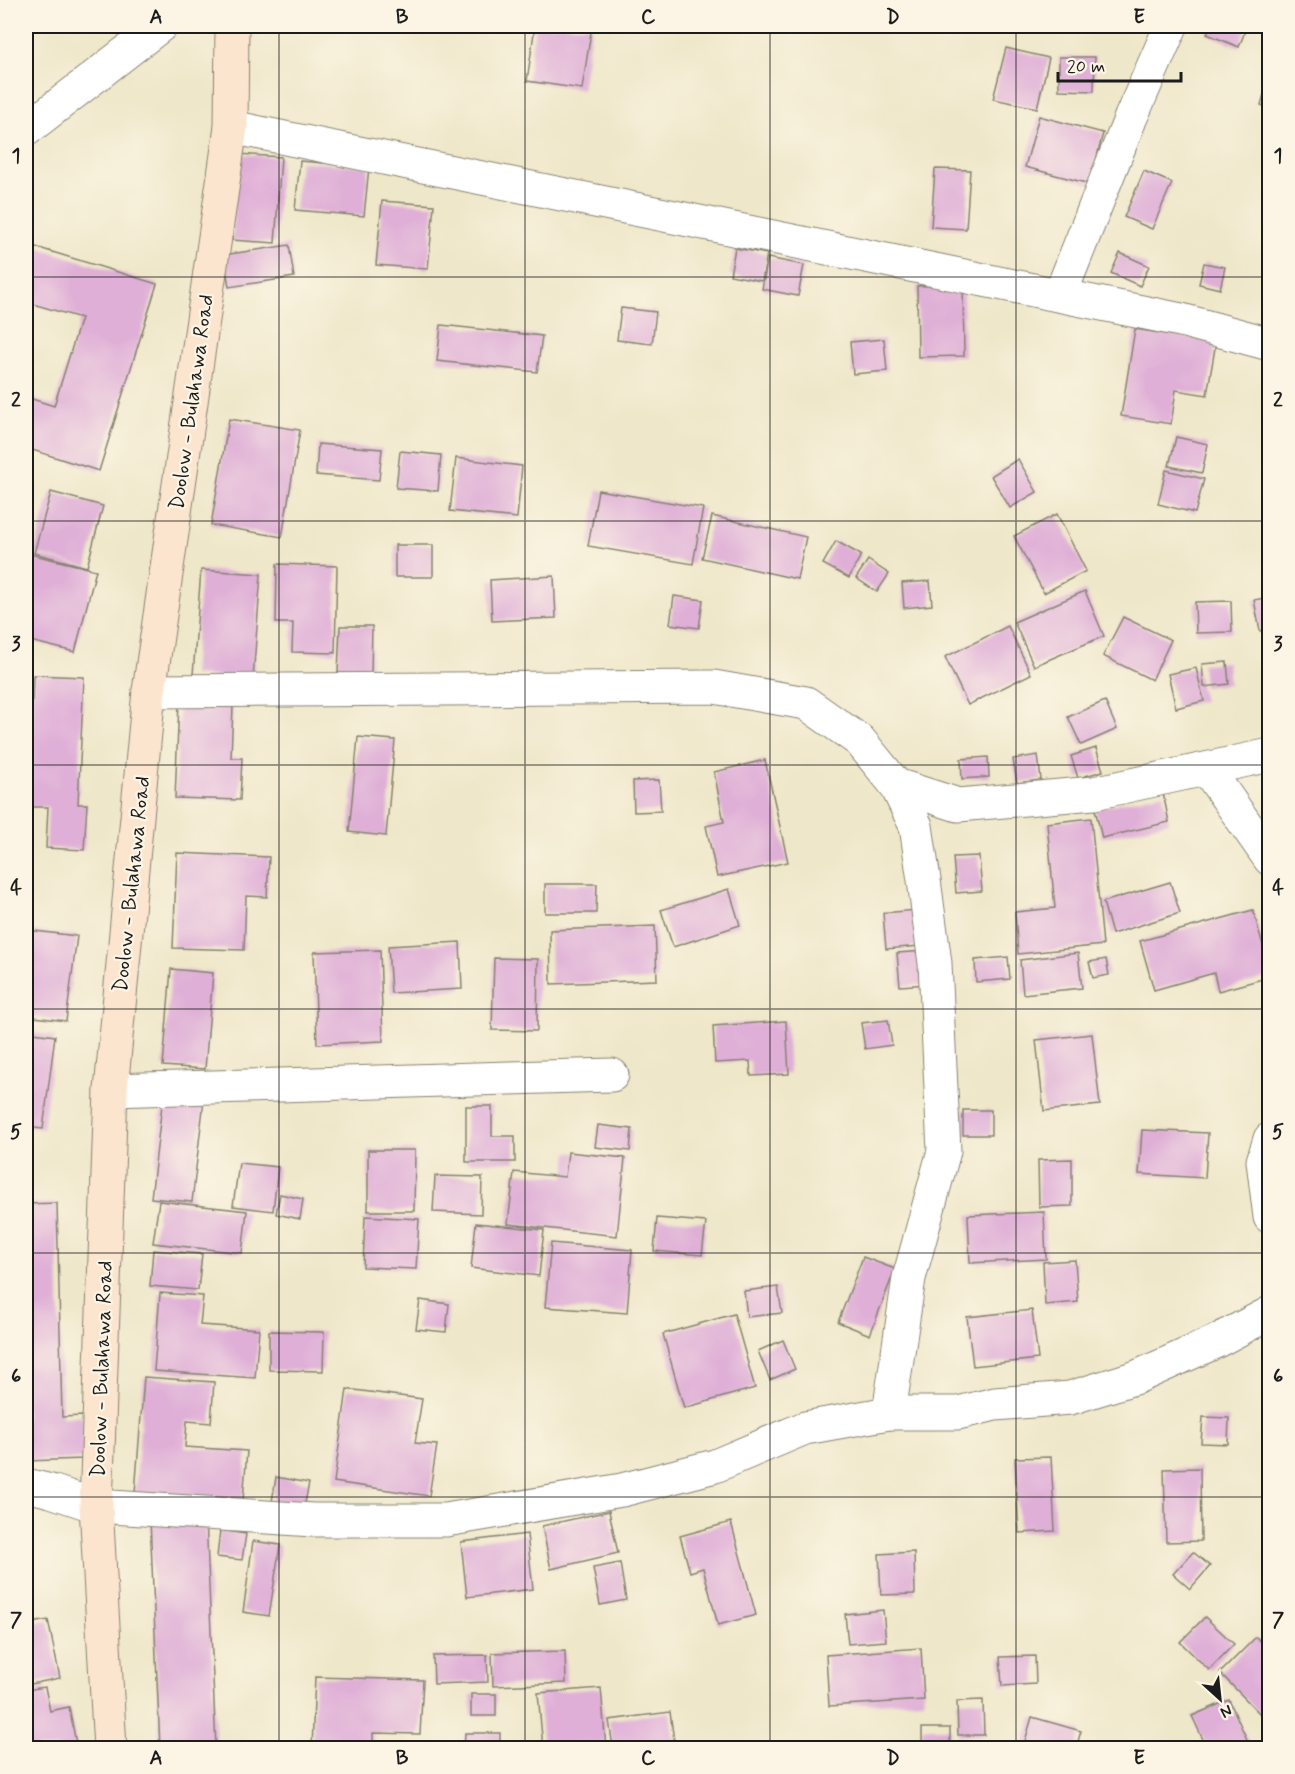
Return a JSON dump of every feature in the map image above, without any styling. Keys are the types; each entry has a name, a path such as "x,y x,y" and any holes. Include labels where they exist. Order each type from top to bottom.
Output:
{"main road":[{"name":"Doolow - Bulahawa Road","path":"110,1749 96,1506 111,1090 149,692 231,127 232,26"}],"street":[{"path":"26,130 160,26"},
{"path":"1060,295 1131,117 1171,26"},
{"path":"231,127 1181,320 1269,344"},
{"path":"149,692 714,687 806,703 860,741 896,785 916,826 935,963 944,1151 909,1278 889,1413"},
{"path":"896,785 958,805 1094,793 1269,755"},
{"path":"1207,769 1269,859"},
{"path":"111,1090 612,1075"},
{"path":"1269,1139 1263,1161 1269,1217"},
{"path":"26,1485 96,1506 301,1520 446,1520 622,1490 715,1466 805,1428 889,1413 958,1413 995,1404 1070,1398 1137,1377 1215,1342 1269,1313"}],"building":[{"path":"535,26 592,26 582,89 527,81"},
{"path":"1210,26 1247,26 1239,47 1207,34"},
{"path":"1006,48 1049,58 1037,108 993,99"},
{"path":"1059,57 1095,57 1094,91 1059,90"},
{"path":"1268,80 1270,80 1270,108 1261,105"},
{"path":"1039,116 1103,133 1090,184 1025,167"},
{"path":"238,154 281,157 275,243 232,240"},
{"path":"300,161 369,167 364,216 295,210"},
{"path":"935,169 970,170 966,229 931,227"},
{"path":"1144,171 1172,183 1152,229 1124,217"},
{"path":"382,201 434,205 428,269 376,265"},
{"path":"26,244 157,284 99,471 26,448 26,397 54,406 81,318 26,302"},
{"path":"289,245 294,277 229,287 224,255"},
{"path":"735,248 767,254 762,281 730,275"},
{"path":"1120,253 1149,266 1140,286 1111,273"},
{"path":"768,258 804,265 798,296 762,289"},
{"path":"1204,263 1225,267 1220,289 1199,284"},
{"path":"963,285 964,356 918,357 917,286"},
{"path":"621,308 656,312 652,344 617,340"},
{"path":"441,325 542,336 537,372 437,361"},
{"path":"1135,329 1216,342 1207,395 1176,390 1171,424 1121,416"},
{"path":"884,339 887,371 853,374 850,342"},
{"path":"229,419 300,430 282,537 211,525"},
{"path":"1176,437 1208,444 1202,473 1169,466"},
{"path":"318,444 382,449 379,480 316,475"},
{"path":"400,451 441,455 438,491 396,488"},
{"path":"456,458 522,466 517,518 450,511"},
{"path":"1018,459 1037,492 1010,508 991,476"},
{"path":"1166,470 1204,479 1195,513 1158,504"},
{"path":"598,490 703,508 693,564 588,546"},
{"path":"51,492 103,506 87,567 34,553"},
{"path":"1057,514 1086,571 1044,593 1014,536"},
{"path":"712,516 806,537 797,579 702,558"},
{"path":"836,541 861,555 849,578 823,564"},
{"path":"395,545 433,545 433,577 395,577"},
{"path":"26,553 96,570 75,652 26,640"},
{"path":"868,560 889,574 877,592 856,578"},
{"path":"277,564 337,566 335,653 292,652 293,623 276,623"},
{"path":"201,570 261,574 253,679 193,675"},
{"path":"554,576 556,618 492,621 490,580"},
{"path":"930,581 932,605 904,608 902,583"},
{"path":"1085,591 1104,636 1034,666 1014,622"},
{"path":"674,596 703,600 699,628 670,624"},
{"path":"1270,597 1270,630 1260,631 1254,600"},
{"path":"1231,601 1232,632 1196,633 1195,602"},
{"path":"1123,617 1171,640 1152,680 1103,656"},
{"path":"340,626 372,626 371,674 338,673"},
{"path":"1008,626 1031,674 968,705 945,657"},
{"path":"1227,662 1229,684 1204,687 1202,664"},
{"path":"1196,668 1204,701 1176,708 1168,674"},
{"path":"33,675 84,677 78,804 87,804 84,850 46,848 48,807 28,807"},
{"path":"1105,701 1117,729 1081,745 1068,717"},
{"path":"179,703 233,705 231,758 242,758 240,800 175,798"},
{"path":"358,737 395,740 386,836 349,832"},
{"path":"1096,748 1103,771 1078,778 1071,756"},
{"path":"1038,755 1041,780 1017,783 1013,759"},
{"path":"988,757 989,777 962,779 961,759"},
{"path":"765,760 788,862 717,877 706,826 724,822 714,772"},
{"path":"659,780 661,811 634,812 633,781"},
{"path":"1163,793 1169,822 1102,838 1095,809"},
{"path":"1091,818 1103,945 1018,954 1015,912 1055,908 1047,823"},
{"path":"177,853 269,857 267,897 246,896 244,950 173,948"},
{"path":"979,856 982,891 956,893 953,857"},
{"path":"1170,882 1180,913 1112,934 1103,902"},
{"path":"545,884 597,884 596,913 545,913"},
{"path":"729,889 740,925 673,947 661,910"},
{"path":"917,910 920,946 886,949 883,913"},
{"path":"1253,910 1270,977 1218,991 1214,973 1154,990 1140,941"},
{"path":"655,926 657,980 551,984 550,930"},
{"path":"26,930 77,936 66,1021 26,1016"},
{"path":"460,942 462,989 391,993 388,946"},
{"path":"380,950 383,1041 317,1044 314,952"},
{"path":"926,951 928,984 900,986 897,953"},
{"path":"1078,953 1082,988 1023,994 1020,960"},
{"path":"1008,957 1010,979 976,982 975,960"},
{"path":"494,958 538,959 537,1031 492,1030"},
{"path":"1106,959 1109,975 1093,978 1089,962"},
{"path":"171,969 213,973 205,1069 163,1066"},
{"path":"888,1020 892,1045 865,1049 861,1023"},
{"path":"786,1021 789,1074 751,1076 750,1061 715,1063 713,1026"},
{"path":"26,1032 55,1036 43,1129 26,1127"},
{"path":"1092,1034 1100,1105 1044,1111 1036,1040"},
{"path":"163,1096 204,1100 192,1202 151,1198"},
{"path":"466,1106 492,1106 492,1136 515,1136 515,1162 466,1162"},
{"path":"963,1110 991,1110 991,1135 963,1135"},
{"path":"598,1125 632,1129 630,1151 595,1147"},
{"path":"1142,1130 1208,1133 1205,1178 1139,1174"},
{"path":"368,1150 415,1150 414,1211 368,1211"},
{"path":"568,1152 625,1158 617,1236 508,1224 514,1172 565,1177"},
{"path":"1072,1159 1072,1206 1039,1207 1038,1160"},
{"path":"239,1163 278,1167 273,1211 233,1206"},
{"path":"435,1176 482,1177 481,1214 433,1212"},
{"path":"280,1194 303,1199 300,1219 276,1214"},
{"path":"159,1201 247,1211 242,1253 153,1243"},
{"path":"57,1203 62,1417 83,1416 84,1459 26,1461 26,1204"},
{"path":"1044,1212 1046,1259 970,1263 968,1215"},
{"path":"365,1216 419,1219 416,1269 363,1267"},
{"path":"657,1218 706,1222 702,1255 654,1251"},
{"path":"476,1223 544,1230 539,1276 471,1268"},
{"path":"551,1243 632,1250 627,1313 545,1307"},
{"path":"153,1250 202,1254 198,1290 150,1286"},
{"path":"863,1257 895,1269 870,1335 838,1322"},
{"path":"1075,1260 1078,1302 1045,1305 1043,1262"},
{"path":"778,1287 782,1313 747,1317 744,1291"},
{"path":"160,1293 203,1296 200,1325 259,1329 255,1378 154,1371"},
{"path":"420,1300 449,1304 446,1332 416,1329"},
{"path":"1032,1310 1038,1359 973,1366 967,1317"},
{"path":"734,1314 755,1388 684,1408 663,1334"},
{"path":"269,1331 324,1332 323,1371 269,1370"},
{"path":"783,1340 795,1369 770,1380 758,1351"},
{"path":"144,1377 214,1382 211,1423 187,1421 185,1447 247,1451 243,1500 135,1493"},
{"path":"347,1389 422,1399 415,1443 437,1445 429,1496 334,1482"},
{"path":"1203,1417 1229,1418 1228,1444 1201,1443"},
{"path":"1051,1457 1055,1531 1019,1533 1015,1458"},
{"path":"1200,1468 1201,1541 1166,1542 1164,1469"},
{"path":"276,1477 309,1483 304,1508 272,1502"},
{"path":"609,1511 618,1553 551,1569 542,1526"},
{"path":"206,1517 216,1748 160,1748 150,1519"},
{"path":"731,1522 756,1615 718,1625 703,1568 690,1572 680,1536"},
{"path":"220,1530 246,1534 242,1560 217,1557"},
{"path":"527,1534 533,1589 467,1597 461,1542"},
{"path":"253,1541 280,1545 269,1616 243,1612"},
{"path":"914,1552 915,1594 881,1595 879,1554"},
{"path":"1193,1552 1210,1566 1190,1589 1173,1574"},
{"path":"26,1553 34,1589 26,1591"},
{"path":"620,1563 626,1600 600,1605 593,1568"},
{"path":"883,1610 886,1641 848,1644 845,1614"},
{"path":"1205,1617 1234,1644 1209,1670 1180,1642"},
{"path":"48,1620 60,1678 26,1685 26,1624"},
{"path":"1256,1637 1270,1650 1268,1722 1220,1673"},
{"path":"921,1648 924,1700 829,1706 826,1655"},
{"path":"565,1651 566,1683 493,1686 492,1653"},
{"path":"487,1655 488,1682 434,1684 433,1656"},
{"path":"1035,1656 1036,1684 1002,1686 1000,1657"},
{"path":"315,1677 423,1680 420,1734 373,1733 373,1748 312,1748"},
{"path":"45,1687 50,1711 69,1707 77,1748 26,1748 26,1690"},
{"path":"601,1688 606,1748 543,1748 538,1693"},
{"path":"471,1694 496,1694 496,1716 471,1716"},
{"path":"983,1700 984,1735 958,1735 957,1701"},
{"path":"1229,1700 1250,1746 1207,1748 1192,1716"},
{"path":"670,1712 675,1748 613,1748 609,1720"},
{"path":"1032,1717 1081,1731 1076,1748 1023,1748"},
{"path":"922,1728 950,1728 950,1748 922,1748"},
{"path":"465,1733 500,1733 500,1748 464,1748"}]}
